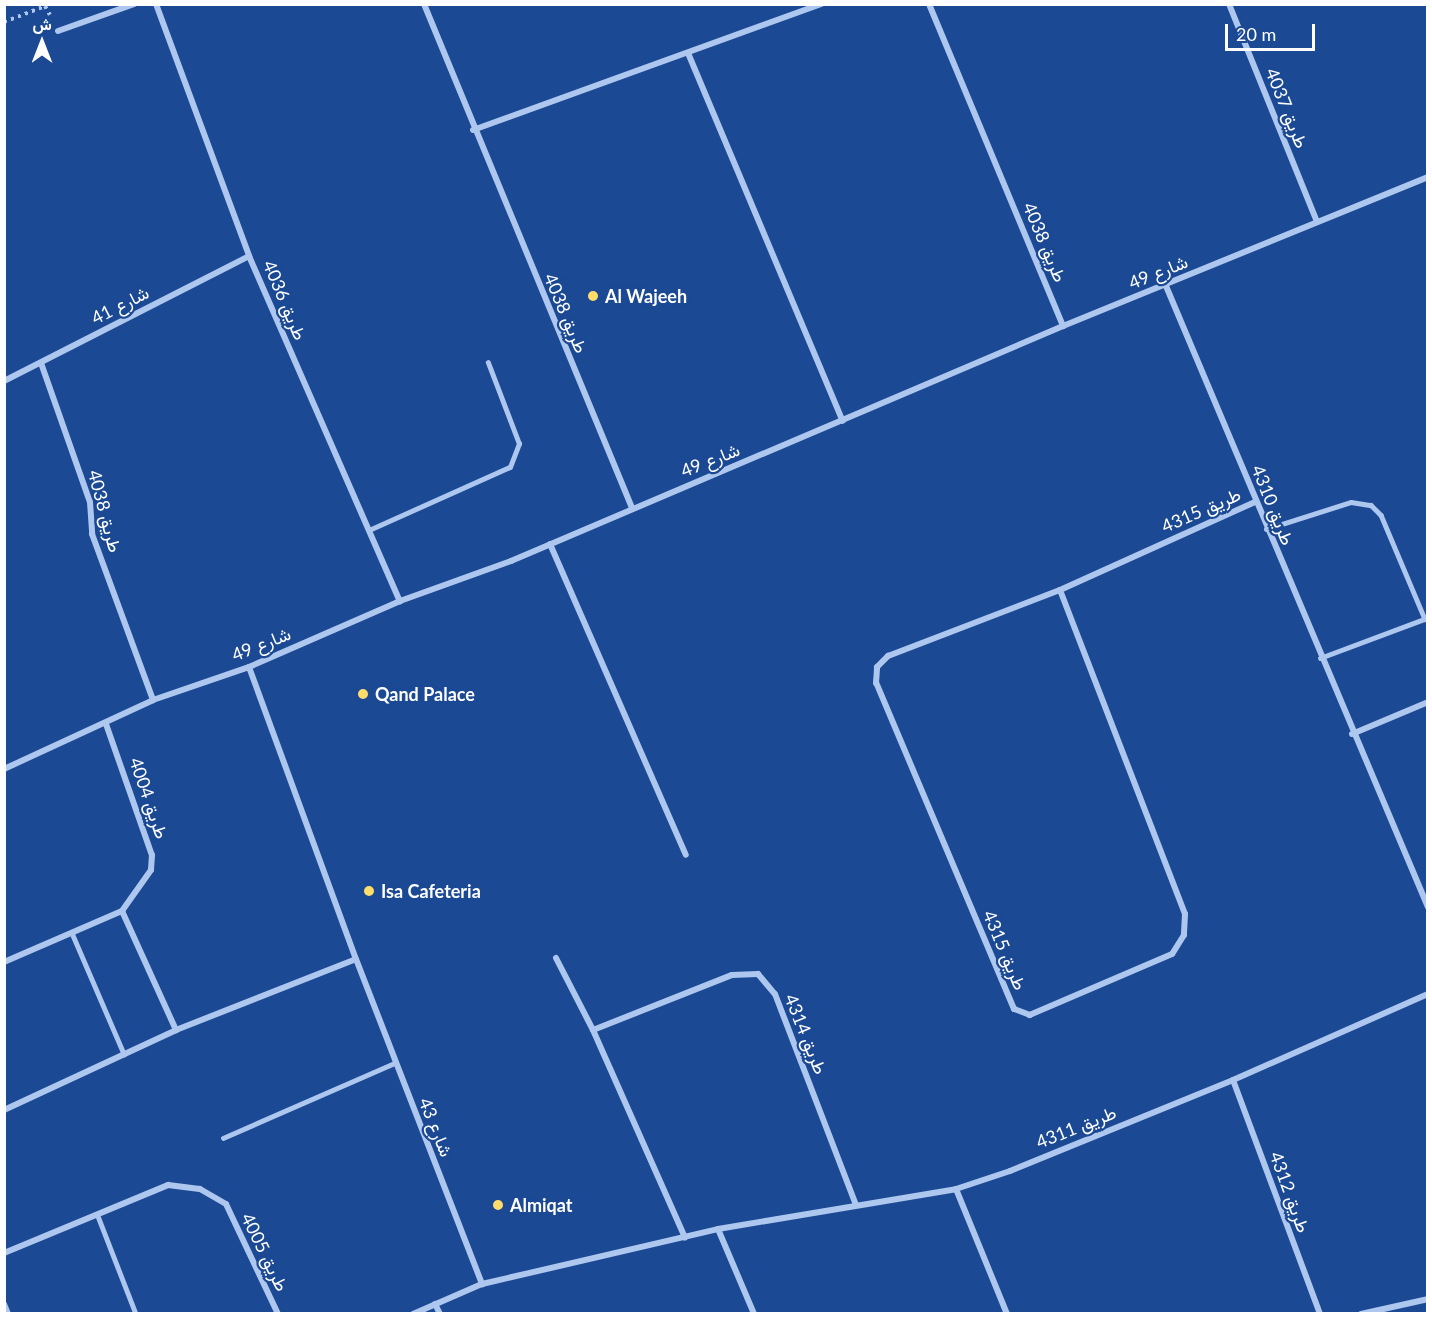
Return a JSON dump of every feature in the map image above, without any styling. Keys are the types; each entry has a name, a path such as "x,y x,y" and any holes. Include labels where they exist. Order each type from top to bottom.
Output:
{"street":[{"path":"58,31 134,4"},
{"name":"طريق 4036","path":"156,4 249,256 400,601"},
{"name":"طريق 4038","path":"424,4 473,130 632,508"},
{"path":"473,130 822,4"},
{"name":"طريق 4038","path":"929,4 1063,326"},
{"name":"طريق 4037","path":"1229,4 1317,222"},
{"path":"688,53 843,421"},
{"name":"شارع 49","path":"4,769 106,724 153,700 249,666 400,601 550,544 1063,326 1166,286 1428,177"},
{"name":"شارع 41","path":"4,381 249,256"},
{"name":"طريق 4310","path":"1166,286 1352,734 1428,907"},
{"name":"طريق 4038","path":"41,363 90,502 92,534 153,700"},
{"name":"طريق 4315","path":"1060,590 1185,914 1185,925 1184,935 1172,954 1030,1015 1014,1009 876,683 877,666 888,656 1060,590 1256,502"},
{"path":"550,544 686,855"},
{"name":"شارع 43","path":"249,666 395,1064 482,1284"},
{"path":"1352,734 1428,702"},
{"name":"طريق 4004","path":"106,724 152,855 151,870 122,911"},
{"path":"4,962 122,911 176,1030"},
{"path":"556,958 593,1030 685,1238"},
{"path":"4,1110 176,1030 356,960"},
{"name":"طريق 4314","path":"593,1030 732,975 758,974 775,994 856,1205"},
{"name":"طريق 4311","path":"718,1229 956,1189 1010,1171 1233,1080 1428,994"},
{"name":"طريق 4312","path":"1233,1080 1320,1314"},
{"name":"طريق 4005","path":"98,1216 168,1185 200,1189 226,1204 278,1314"},
{"path":"956,1189 1006,1314"},
{"path":"4,1253 98,1216"},
{"path":"413,1314 482,1284 718,1229 754,1314"},
{"path":"1361,1314 1428,1299"},
{"path":"4,1304 8,1314"},
{"path":"435,1304 440,1314"}],"lane":[{"path":"369,530 510,466 519,444 488,363"},
{"path":"1266,529 1350,502 1371,505 1382,515 1426,618 1320,658"},
{"path":"72,933 124,1054"},
{"path":"224,1138 395,1064"},
{"path":"98,1216 136,1314"}],"path":[{"path":"4,22 45,6 58,31"}],"place":[{"name":"Al Wajeeh","path":"593,296"},
{"name":"Qand Palace","path":"363,694"},
{"name":"Isa Cafeteria","path":"369,891"},
{"name":"Almiqat","path":"498,1205"}]}
